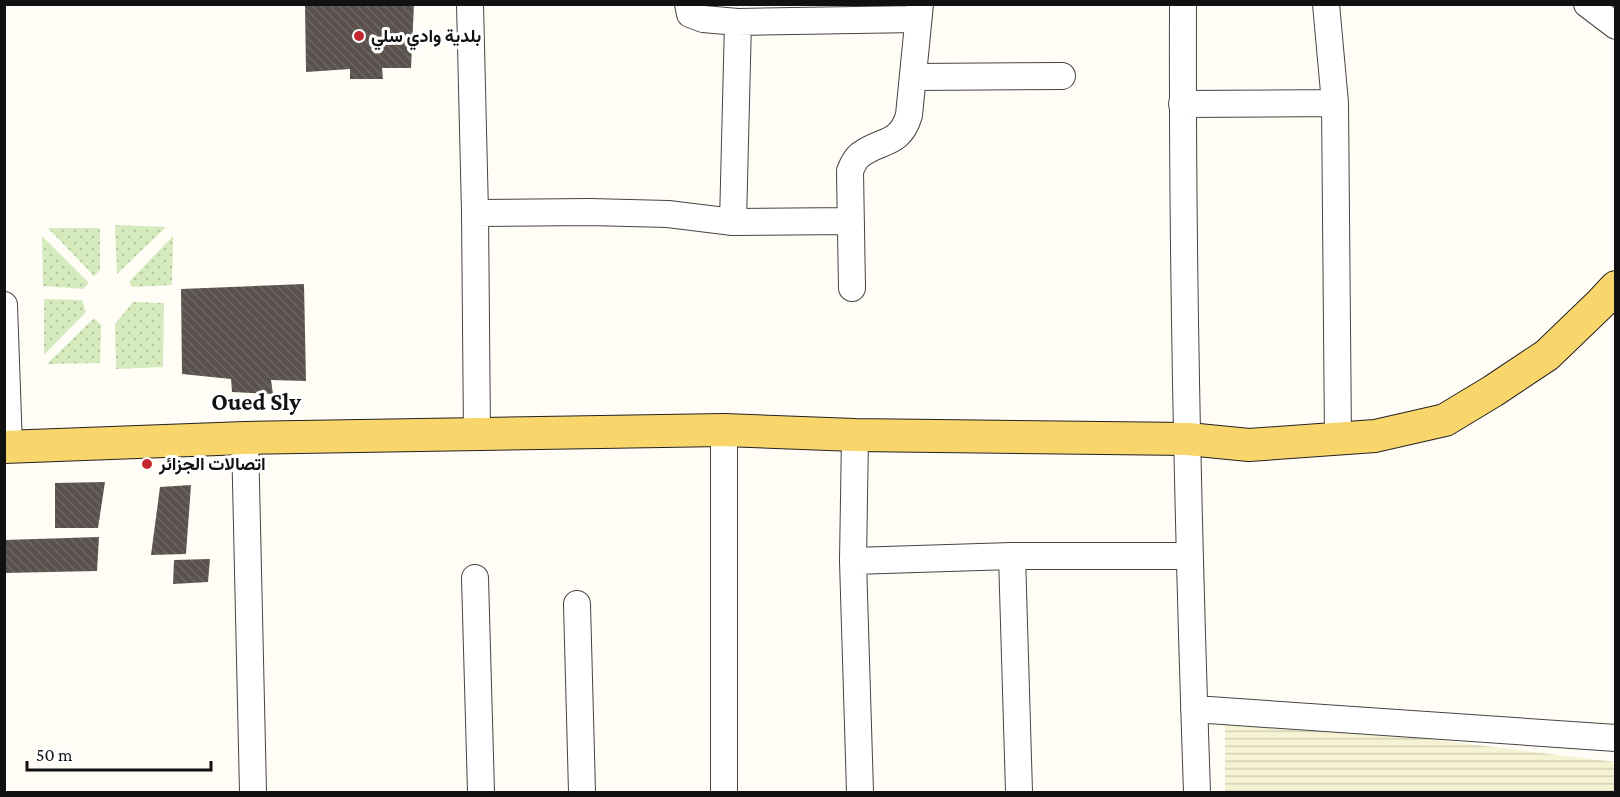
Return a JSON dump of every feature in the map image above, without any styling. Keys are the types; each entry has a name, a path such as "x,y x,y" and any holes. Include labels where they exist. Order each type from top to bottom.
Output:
{"main road":[{"path":"7,447 245,438 724,430 855,435 1188,439 1249,445 1375,436 1445,420 1493,391 1546,355 1616,286"}],"street":[{"path":"470,4 477,435"},
{"path":"688,4 690,14 696,18 738,22 919,12 914,77 905,128 892,140 858,156 850,171 852,288"},
{"path":"1183,4 1182,105 1189,556 1197,792"},
{"path":"1326,4 1335,103 1338,439"},
{"path":"1587,4 1616,26"},
{"path":"733,222 738,22"},
{"path":"914,77 1062,76"},
{"path":"1182,105 1335,103"},
{"path":"475,213 668,214 733,222 851,221"},
{"path":"4,305 7,447"},
{"path":"724,430 724,792"},
{"path":"855,435 853,561 860,792"},
{"path":"245,438 253,792"},
{"path":"853,561 1012,556 1189,556"},
{"path":"1012,556 1019,792"},
{"path":"475,578 481,792"},
{"path":"577,604 582,792"},
{"path":"1194,709 1616,738"}],"shaded area":[{"path":"1225,714 1615,762 1615,792 1225,792"}],"green space":[{"path":"115,225 166,227 117,274"},
{"path":"48,228 100,228 100,270 94,276"},
{"path":"42,236 89,283 83,289 43,286"},
{"path":"173,236 172,285 132,287 129,282"},
{"path":"44,299 82,300 86,312 44,355"},
{"path":"133,302 164,303 163,367 116,369 115,324"},
{"path":"94,318 101,325 100,363 47,364"}],"building":[{"name":"بلدية وادي سلي","path":"305,4 414,4 411,68 382,68 383,79 350,79 350,69 306,72"},
{"path":"304,284 306,381 271,380 273,394 232,392 231,379 182,374 181,289"},
{"path":"105,482 98,528 55,528 55,483"},
{"path":"191,485 186,554 151,555 160,487"},
{"path":"99,537 97,571 4,573 4,540"},
{"path":"210,559 208,582 173,584 174,560"}],"place":[{"name":"بلدية وادي سلي","path":"359,36"},
{"name":"اتصالات الجزائر","path":"147,464"}],"district":[{"name":"Oued Sly","path":"256,402"}]}
